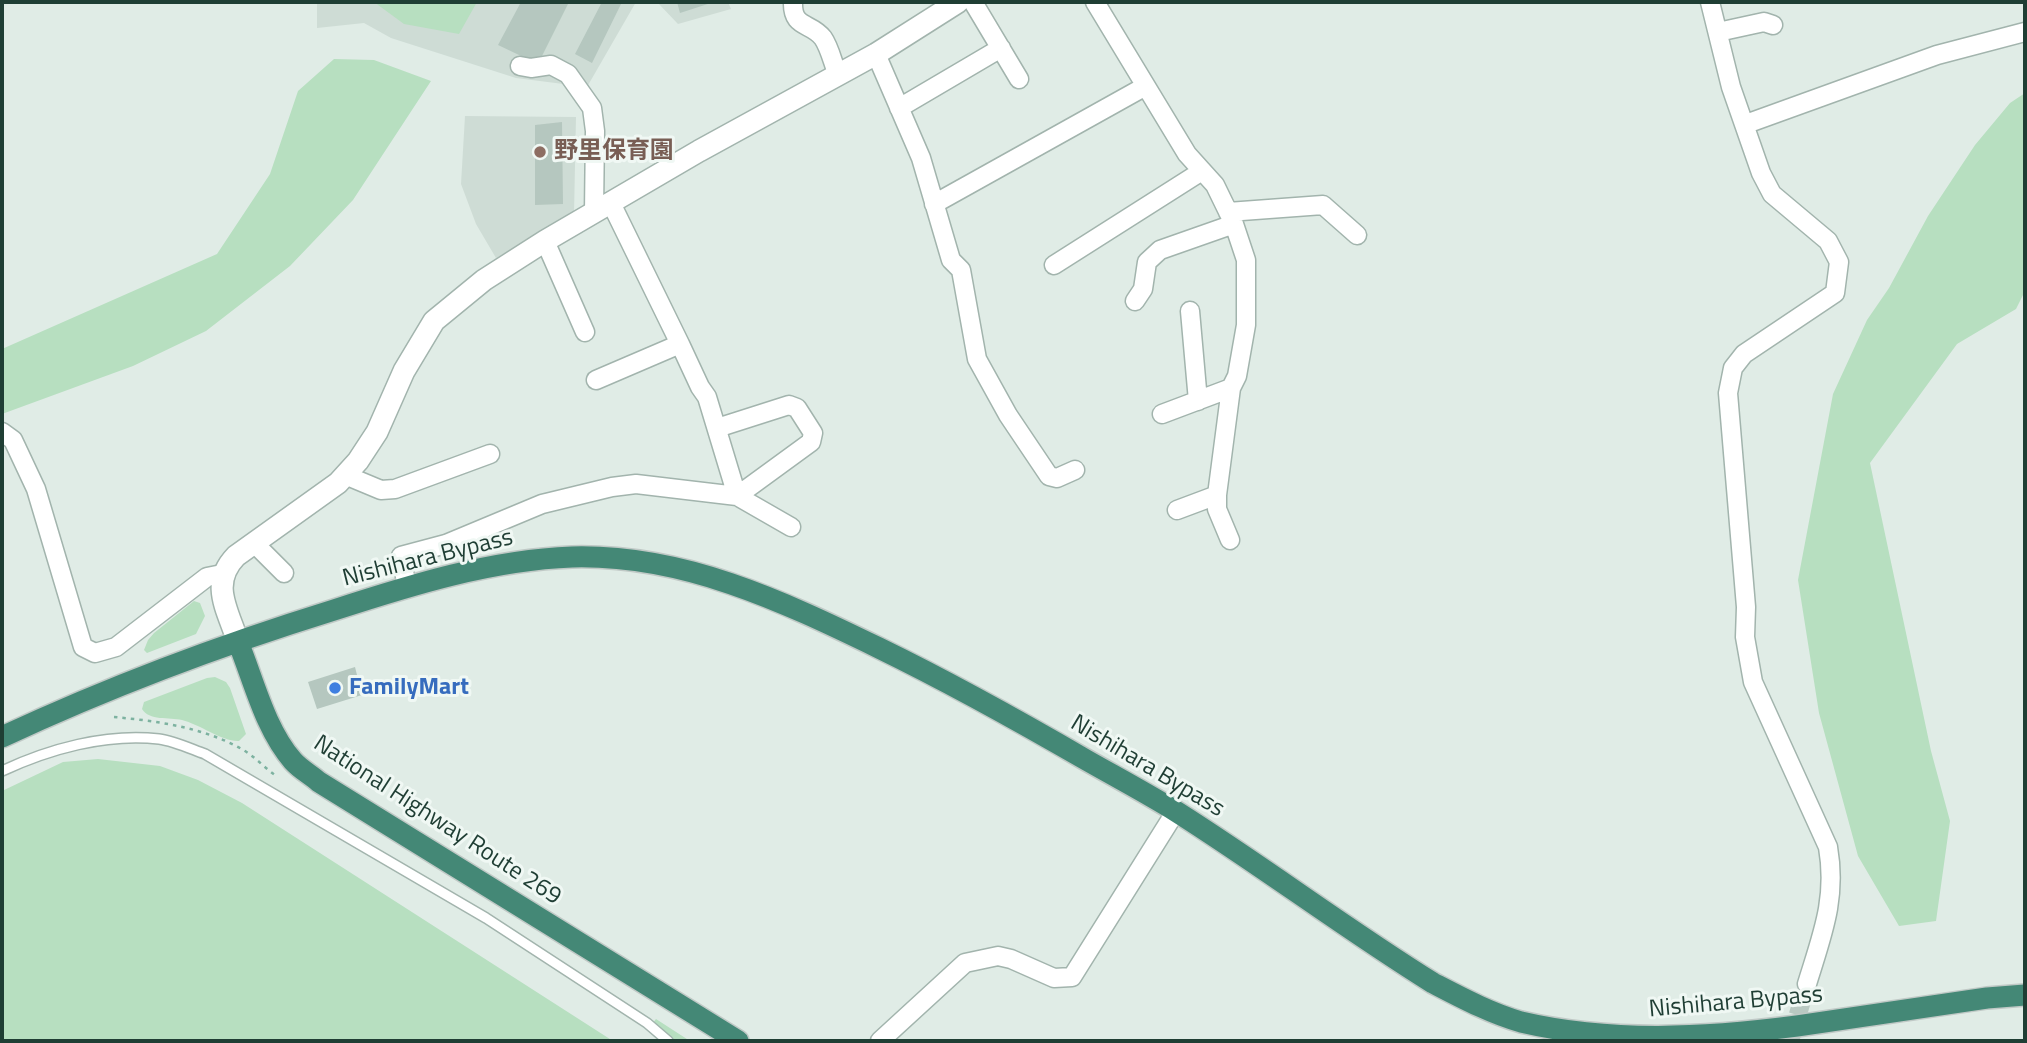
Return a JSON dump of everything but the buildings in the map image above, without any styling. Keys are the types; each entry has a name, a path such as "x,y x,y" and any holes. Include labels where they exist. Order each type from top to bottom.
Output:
{"highway":[{"name":"Nishihara Bypass","path":"238,642 407,587 477,569 539,559 575,557 645,562 690,570 733,583 835,626 1007,714 1176,811 1433,983 1478,1006 1522,1022 1574,1037 1627,1039 1721,1036 1987,998 2025,995"},
{"path":"2,737 238,642"},
{"name":"National Highway Route 269","path":"238,642 272,727 294,762 330,788 738,1041"}],"street":[{"path":"793,2 792,12 798,22 822,37 838,75"},
{"path":"238,642 222,594 222,574 236,556 338,483 345,475 377,432 404,371 434,321 484,280 545,241 699,151 876,54 958,2"},
{"path":"973,2 1019,79"},
{"path":"1095,2 1186,154 1215,185 1231,218 1246,260 1246,325 1237,376 1231,388 1217,495 1217,509 1230,540"},
{"path":"1710,2 1731,86 1761,173 1772,194 1828,241 1839,262 1835,293 1744,354 1733,368 1728,393 1746,607 1745,637 1753,682 1828,847 1833,873 1829,912 1807,984"},
{"path":"1718,32 1764,22 1773,25"},
{"path":"1746,124 1937,55 2025,32"},
{"path":"900,108 1001,48"},
{"path":"876,54 921,158 951,260 961,270 977,359 1008,415 1049,476 1057,478 1075,470"},
{"path":"520,66 531,68 551,65 568,74 592,108 603,207 707,397 737,496"},
{"path":"934,204 1144,87"},
{"path":"1054,265 1202,171"},
{"path":"1135,301 1143,289 1147,262 1160,250 1231,218 1323,205 1357,236"},
{"path":"545,241 585,332"},
{"path":"1190,311 1198,401"},
{"path":"596,380 680,344"},
{"path":"1162,414 1231,388"},
{"path":"717,428 789,405 797,408 813,433 811,442 737,496"},
{"path":"2,432 13,440 36,489 83,647 95,653 116,647 207,577 222,574"},
{"path":"345,475 381,490 395,489 490,454"},
{"path":"407,587 401,556 446,544 542,504 612,487 636,484 737,496 790,527"},
{"path":"1177,510 1217,495"},
{"path":"254,543 284,573"},
{"path":"880,1041 965,963 998,956 1054,978 1072,977 1176,811"}],"lane":[{"path":"2,771 48,751 130,739 161,739 205,754 486,918 647,1023 668,1041"}],"shaded area":[{"path":"317,2 636,2 587,87 516,78 391,38 364,23 317,28"},
{"path":"657,2 728,2 731,9 678,24"},
{"path":"465,116 576,117 574,214 496,258 476,224 461,184"}],"green space":[{"path":"374,2 477,2 459,34 404,24"},
{"path":"334,59 374,60 431,81 353,200 290,266 206,331 133,366 2,414 2,349 217,254 270,174 298,91"},
{"path":"2025,93 2025,291 2016,309 1957,344 1870,463 1931,751 1950,821 1936,921 1899,926 1858,856 1819,713 1798,580 1833,394 1867,320 1889,288 1928,216 1975,145 2010,103"},
{"path":"194,601 200,603 205,616 196,634 147,653 144,650 154,633"},
{"path":"215,677 226,682 230,688 246,734 239,741 226,739 182,720 149,715 142,709 144,702"},
{"path":"98,759 160,766 198,780 242,803 613,1041 2,1041 2,791 63,762"},
{"path":"656,1019 690,1041 670,1041 651,1025"}],"tunnel":[{"path":"1790,1041 1807,984"}],"place":[{"name":"野里保育園","path":"540,152"},
{"name":"FamilyMart","path":"335,688"}]}
